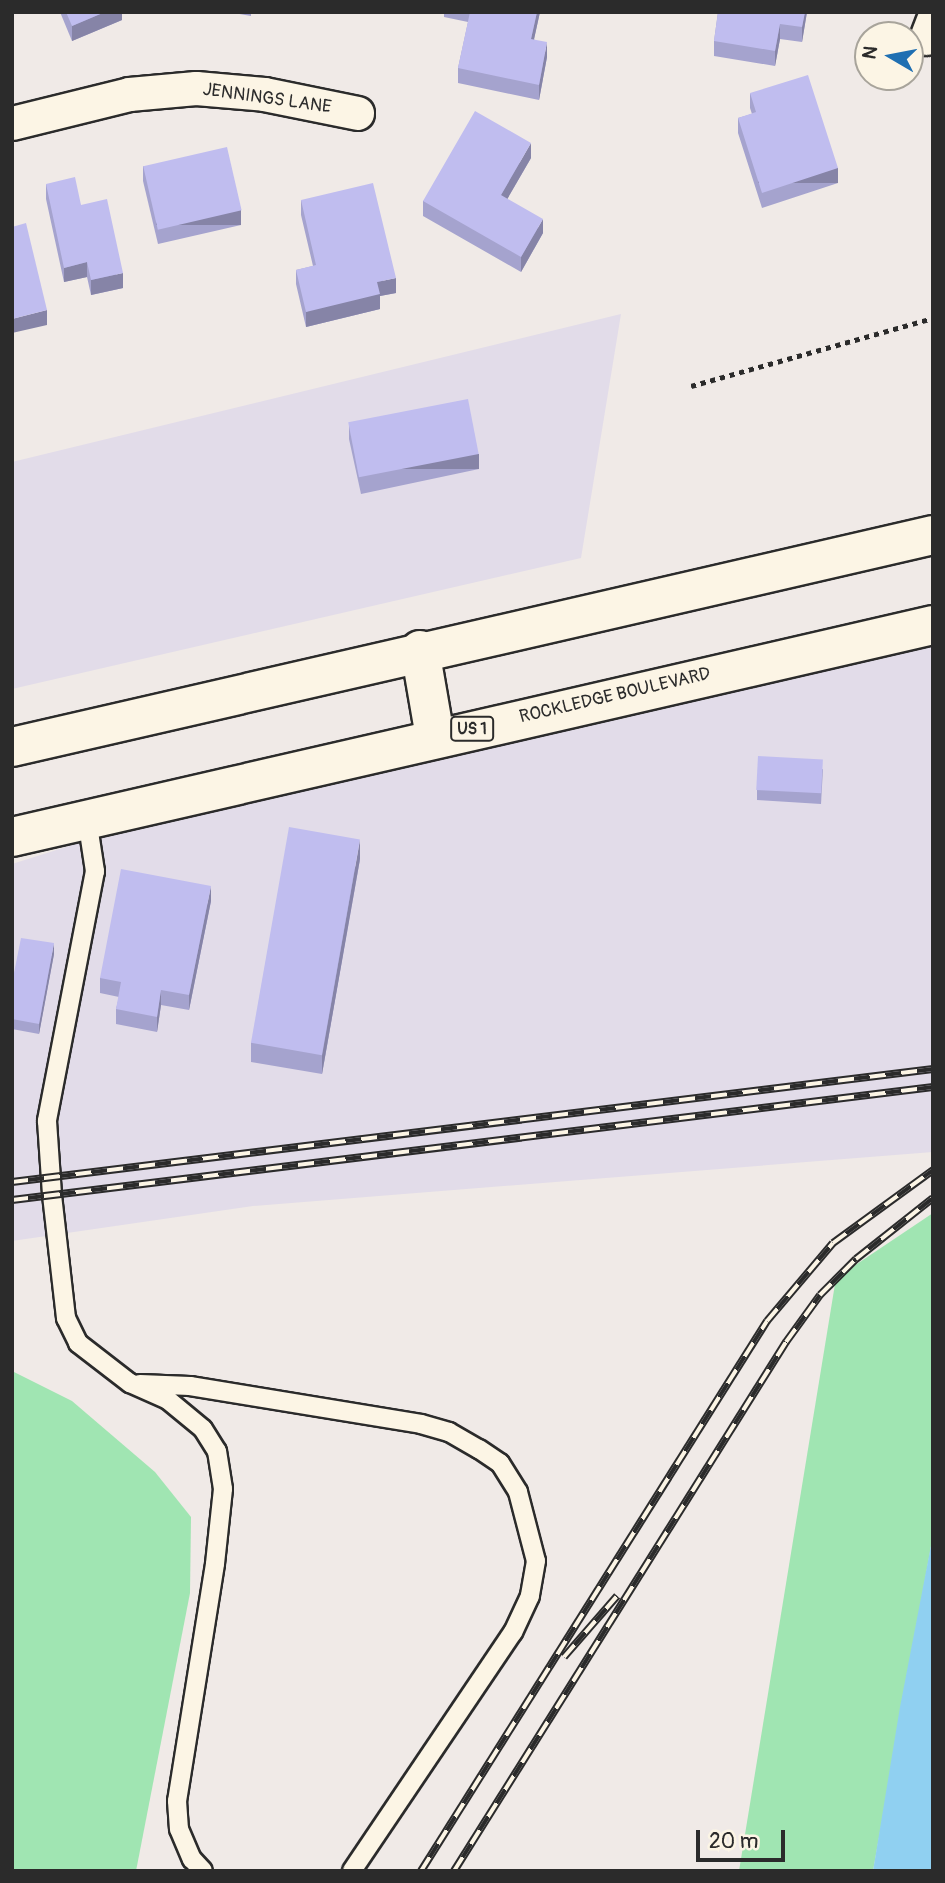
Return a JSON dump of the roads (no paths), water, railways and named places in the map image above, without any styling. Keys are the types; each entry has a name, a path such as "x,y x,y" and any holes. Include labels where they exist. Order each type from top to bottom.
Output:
{"main road":[{"path":"12,747 421,650 933,535"},
{"name":"ROCKLEDGE BOULEVARD","path":"12,837 435,737 933,625"},
{"path":"421,650 435,737"}],"street":[{"name":"JENNINGS LANE","path":"12,123 129,94 195,88 264,94 358,113"}],"lane":[{"path":"87,818 95,871 91,908 47,1121 48,1158 66,1318 78,1343 130,1383 168,1400 203,1429 217,1451 223,1489 177,1801 179,1829 192,1859 202,1871"},
{"path":"130,1383 190,1386 421,1424 449,1432 500,1463 518,1492 536,1561 530,1596 513,1632 352,1871"}],"water":[{"path":"933,1535 933,1871 873,1871 900,1707"}],"railway":[{"path":"12,1182 933,1069"},
{"path":"12,1200 933,1087"},
{"path":"421,1871 767,1321 833,1243 933,1170"},
{"path":"454,1871 786,1342 820,1295 856,1259 933,1198"},
{"path":"564,1657 617,1596"}]}
